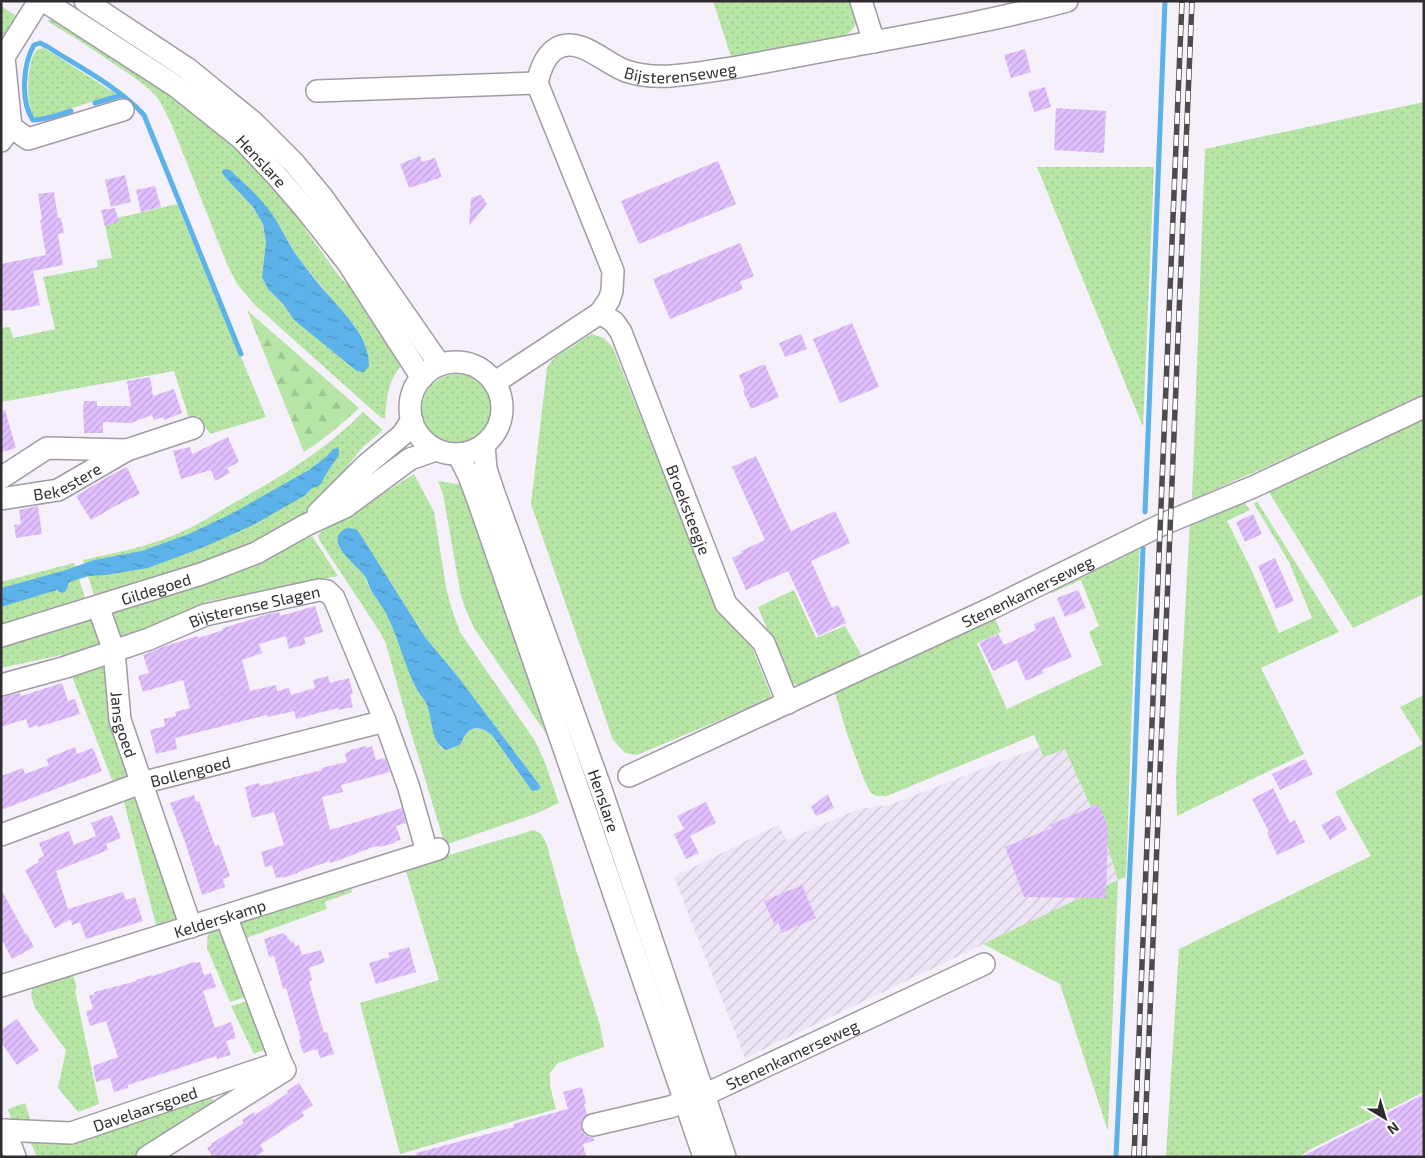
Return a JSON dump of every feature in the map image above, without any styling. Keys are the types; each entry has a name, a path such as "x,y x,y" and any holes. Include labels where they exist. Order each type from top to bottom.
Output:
{"street":[{"path":"39,1 4,57 6,134 28,139 123,110"},
{"name":"Henslare","path":"44,1 177,86 242,139 307,211 348,264 422,378"},
{"name":"Henslare","path":"85,1 188,69 253,122 294,163 323,198 440,366"},
{"path":"861,1 874,42"},
{"name":"Bijsterenseweg","path":"537,83 546,57 562,45 589,50 615,67 627,72 652,76 696,74 968,24 1067,1"},
{"path":"317,91 537,83 613,272 612,291 609,300 600,313 494,383"},
{"name":"Broeksteegje","path":"600,313 614,322 621,332 726,604 764,643 788,703"},
{"path":"452,363 476,367 494,383 501,399 501,416 495,432 484,445 467,453 451,454 436,450 419,436 412,420 410,411 413,393 422,378 431,370 440,366 452,363"},
{"name":"Stenenkamerseweg","path":"630,776 992,608 1161,525 1253,487 1424,408"},
{"name":"Gildegoed","path":"306,525 366,464 402,435 412,420"},
{"name":"Bekestere","path":"1,499 58,490 127,450 193,428"},
{"name":"Henslare","path":"484,445 486,469 601,789 695,1098 704,1157"},
{"name":"Bekestere","path":"1,478 46,448 127,450"},
{"name":"Gildegoed","path":"1,636 201,574 256,552 306,525 345,507 410,459 436,450"},
{"name":"Henslare","path":"458,454 469,476 578,789 695,1098 725,1157"},
{"name":"Bijsterense Slagen","path":"1,684 66,667 114,651 149,639 205,615 319,590 327,591 334,598 385,722 433,850"},
{"name":"Jansgoed","path":"98,606 114,651 120,720 191,927"},
{"name":"Bollengoed","path":"1,835 141,783 385,722"},
{"name":"Kelderskamp","path":"1,986 433,850"},
{"path":"226,916 282,1062"},
{"name":"Stenenkamerseweg","path":"594,1125 670,1107 695,1098 984,964"},
{"name":"Davelaarsgoed","path":"16,1157 3,1130 71,1133 282,1062 285,1070 147,1157"}],"shaded area":[{"path":"1039,747 1044,757 1065,748 1107,844 1118,880 745,1058 674,877 778,825 787,840 859,809 889,805"}],"green space":[{"path":"713,1 853,1 857,18 855,26 843,38 732,60"},
{"path":"1,6 19,18 1,42"},
{"path":"58,20 69,24 225,132 290,199 305,229 339,276 356,293 406,360 390,384 385,419 380,417 255,305 237,284 227,264 171,123 158,98 135,78 47,21","holes":["225,177 273,215 296,255 354,325 366,348 369,366 294,320 283,304 268,289 262,277 266,242 263,224 253,207"]},
{"path":"43,48 116,94 36,118 31,111 29,103 29,73 33,56 38,49"},
{"path":"1424,102 1424,396 1192,500 1205,149"},
{"path":"1037,167 1154,167 1143,427"},
{"path":"177,204 266,417 210,434 198,416 189,418 174,371 1,402 1,328 10,327 13,338 55,329 43,277 98,267 97,260 112,258 104,221"},
{"path":"247,310 359,408 333,431 304,452"},
{"path":"591,334 604,338 613,348 718,610 750,642 772,698 637,755 625,753 613,740 531,504 547,368 553,359"},
{"path":"464,374 477,380 486,389 490,395 492,409 490,423 482,434 471,442 450,444 443,442 432,434 424,423 422,402 424,395 432,384 443,376"},
{"path":"363,412 383,430 363,447 349,464 340,481 304,516 253,543 198,565 97,597 94,595 83,560 150,544 180,533 267,484 318,451"},
{"path":"1424,418 1424,594 1353,628 1269,490"},
{"path":"414,474 434,512 446,587 460,632 535,741 544,760 559,803 535,814 445,845 386,644 320,541 318,536","holes":["364,574 389,580 425,637 459,678 541,787 532,791 492,735 483,730 473,729 466,734 458,746 446,750 441,748 427,704 415,687 387,613 371,591"]},
{"path":"438,481 463,485 565,776 562,776 549,738 474,628 466,610 461,596 443,494"},
{"path":"1240,498 1250,510 1227,521 1251,569 1279,633 1312,618 1289,562 1254,504 1257,501 1339,632 1261,668 1304,754 1177,816 1176,779 1190,520"},
{"path":"312,536 338,576 205,602 118,640 111,613 115,610"},
{"path":"1140,543 1134,648 1126,877 1118,880 1106,841 1065,749 1044,757 1034,735 887,796 877,796 871,793 864,780 846,731 834,689 993,614 1001,632 977,643 1007,709 1102,665 1089,632 1099,626 1081,580 1052,593 1049,586"},
{"path":"74,563 85,598 84,601 1,626 1,582"},
{"path":"794,590 816,638 845,626 861,654 858,658 801,686 792,683 788,678 758,607"},
{"path":"88,618 94,620 101,645 63,661 61,655 1,668 1,644"},
{"path":"107,664 129,776 126,780 114,785 70,671"},
{"path":"1424,695 1424,1092 1309,1150 1300,1157 1166,1157 1179,949 1371,856 1335,792 1423,744 1400,707"},
{"path":"134,793 180,918 158,932 122,795"},
{"path":"534,830 540,833 546,842 576,950 600,1025 604,1047 558,1063 550,1073 550,1086 556,1109 400,1154 360,1003 439,980 405,868"},
{"path":"1118,880 1108,1131 1060,984 983,944"},
{"path":"348,884 353,889 351,889 352,892 325,902 327,909 238,941 239,920"},
{"path":"219,928 246,997 230,1002 207,948 208,929"},
{"path":"72,972 77,988 75,990 99,1104 78,1112 58,1088 66,1050 35,1008 31,995 33,983"},
{"path":"248,1001 267,1049 254,1054 231,1006"},
{"path":"211,1095 214,1102 208,1109 135,1157 37,1157 28,1137"},
{"path":"25,1103 31,1121 13,1125 8,1109"}],"water":[{"path":"226,169 230,170 241,180 267,208 297,256 356,329 368,356 369,366 364,372 357,371 294,320 283,304 268,289 262,277 266,242 263,224 253,207 222,173"},
{"path":"338,448 339,455 320,485 253,525 204,547 148,568 89,576 69,582 66,591 62,593 57,590 1,607 1,588 63,571 94,560 142,551 189,534 233,513 309,470 333,449"},
{"path":"347,528 356,529 360,534 425,637 459,678 541,787 538,790 532,791 492,735 486,731 476,728 472,729 465,735 460,745 446,750 437,742 427,705 416,689 387,615 365,577 339,545 340,533"}],"building":[{"path":"1025,49 1031,72 1011,78 1004,55"},
{"path":"1045,87 1051,107 1034,112 1028,92"},
{"path":"1056,108 1106,111 1104,153 1054,150"},
{"path":"420,156 422,162 435,158 442,177 409,188 400,164"},
{"path":"718,161 736,204 639,244 621,201"},
{"path":"125,175 131,202 111,207 105,180"},
{"path":"155,186 161,207 141,212 136,190"},
{"path":"54,192 58,218 61,218 64,233 58,234 63,265 33,271 40,305 12,311 1,311 1,264 46,255 38,194"},
{"path":"481,195 487,204 469,226 471,198"},
{"path":"115,208 119,222 105,226 101,210"},
{"path":"740,243 754,276 740,282 743,289 670,319 653,279"},
{"path":"852,323 879,387 840,403 813,339"},
{"path":"801,334 807,349 785,357 779,343"},
{"path":"765,365 779,397 751,409 743,391 745,390 739,375"},
{"path":"150,377 153,396 174,389 182,413 164,420 163,417 154,420 152,415 131,423 103,422 103,433 84,433 84,401 97,401 97,406 131,406 127,381"},
{"path":"5,410 16,448 1,452 1,411"},
{"path":"228,437 239,462 227,468 230,473 215,481 211,470 181,479 173,451 190,447 192,454"},
{"path":"756,456 791,531 835,511 850,543 811,561 832,608 838,605 846,623 818,636 788,571 746,590 732,558 742,553 741,551 765,540 732,467"},
{"path":"127,467 140,494 91,520 76,496"},
{"path":"38,506 42,534 16,538 14,525 21,524 19,510"},
{"path":"1253,514 1262,534 1245,542 1236,522"},
{"path":"1275,558 1294,601 1276,609 1258,566"},
{"path":"1078,590 1086,608 1065,617 1057,598"},
{"path":"315,606 323,632 304,638 306,644 289,649 286,636 259,644 262,653 242,660 250,691 276,685 277,691 289,688 291,695 315,688 313,680 328,676 330,683 349,678 353,694 350,695 353,707 339,710 338,708 296,719 294,711 268,717 267,715 175,738 177,749 156,754 150,730 165,726 164,719 176,716 175,712 190,708 183,680 143,692 138,676 149,673 143,655 165,646 198,636 199,638 223,630 223,628 269,614 279,612 280,616"},
{"path":"1054,616 1072,657 1042,670 1044,673 1026,681 1017,660 993,671 979,643 998,634 1004,645 1036,630 1034,624"},
{"path":"62,683 68,701 75,699 80,714 38,727 37,725 29,728 26,719 1,727 1,697 20,693 21,696"},
{"path":"366,746 367,748 372,746 376,760 385,758 390,772 341,785 343,792 322,797 330,830 402,808 406,823 396,826 401,840 373,847 331,863 330,861 282,878 276,878 272,865 265,867 261,852 284,845 274,812 252,818 245,787 259,783 260,786 347,762 345,753"},
{"path":"75,747 77,754 93,748 102,771 1,810 1,776 23,768 25,774 49,765 46,759"},
{"path":"1305,759 1313,774 1280,790 1272,774"},
{"path":"1273,788 1290,823 1295,820 1305,842 1277,855 1267,833 1269,832 1252,799"},
{"path":"828,794 834,808 816,816 811,807"},
{"path":"194,795 196,802 199,801 215,846 219,845 230,876 223,879 225,887 202,895 170,803"},
{"path":"706,802 716,823 690,836 699,853 686,859 674,834 684,829 677,816"},
{"path":"1098,804 1108,826 1106,898 1024,897 1005,847 1052,828 1050,825"},
{"path":"112,815 121,838 106,844 108,850 56,871 68,909 123,892 126,900 135,897 143,921 86,939 80,922 72,925 71,919 55,928 25,870 39,862 38,859 44,856 39,843 69,831 74,845 96,836 91,823"},
{"path":"1339,815 1347,829 1330,840 1321,825"},
{"path":"802,885 816,918 782,933 778,922 774,924 764,901"},
{"path":"1,889 34,947 12,959 1,938"},
{"path":"284,933 291,942 293,941 295,946 299,945 302,955 321,950 325,962 309,968 312,980 309,982 324,1033 327,1032 334,1054 320,1058 317,1049 303,1053 299,1040 301,1039 286,988 283,989 274,956 269,957 264,939"},
{"path":"409,947 416,972 376,984 369,963 390,957 388,953"},
{"path":"194,962 200,962 204,975 211,973 216,987 203,991 215,1028 231,1022 236,1038 226,1041 231,1055 217,1059 216,1056 128,1085 128,1088 114,1092 110,1078 96,1082 93,1066 118,1057 106,1021 90,1026 86,1011 93,1009 89,996 95,994 94,992 137,981"},
{"path":"17,1019 39,1050 17,1065 1,1042 1,1030"},
{"path":"299,1083 313,1105 302,1112 304,1116 260,1145 264,1151 255,1157 213,1157 207,1148 211,1144 244,1123 242,1120 254,1112 255,1115 288,1093 287,1091"},
{"path":"582,1087 587,1114 581,1121 581,1127 584,1134 593,1137 594,1141 583,1144 586,1157 417,1157 416,1153 514,1127 513,1124 568,1109 563,1092"},
{"path":"1424,1094 1424,1157 1301,1157"}],"waterway":[{"path":"1145,512 1165,1"},
{"path":"71,111 33,120 26,103 24,83 27,62 34,45 40,43 48,47 99,78 144,115 241,354"},
{"path":"95,103 122,95"},
{"path":"1116,1157 1143,548"}],"railway":[{"path":"1134,1157 1182,1"},
{"path":"1144,1157 1192,1"}]}
